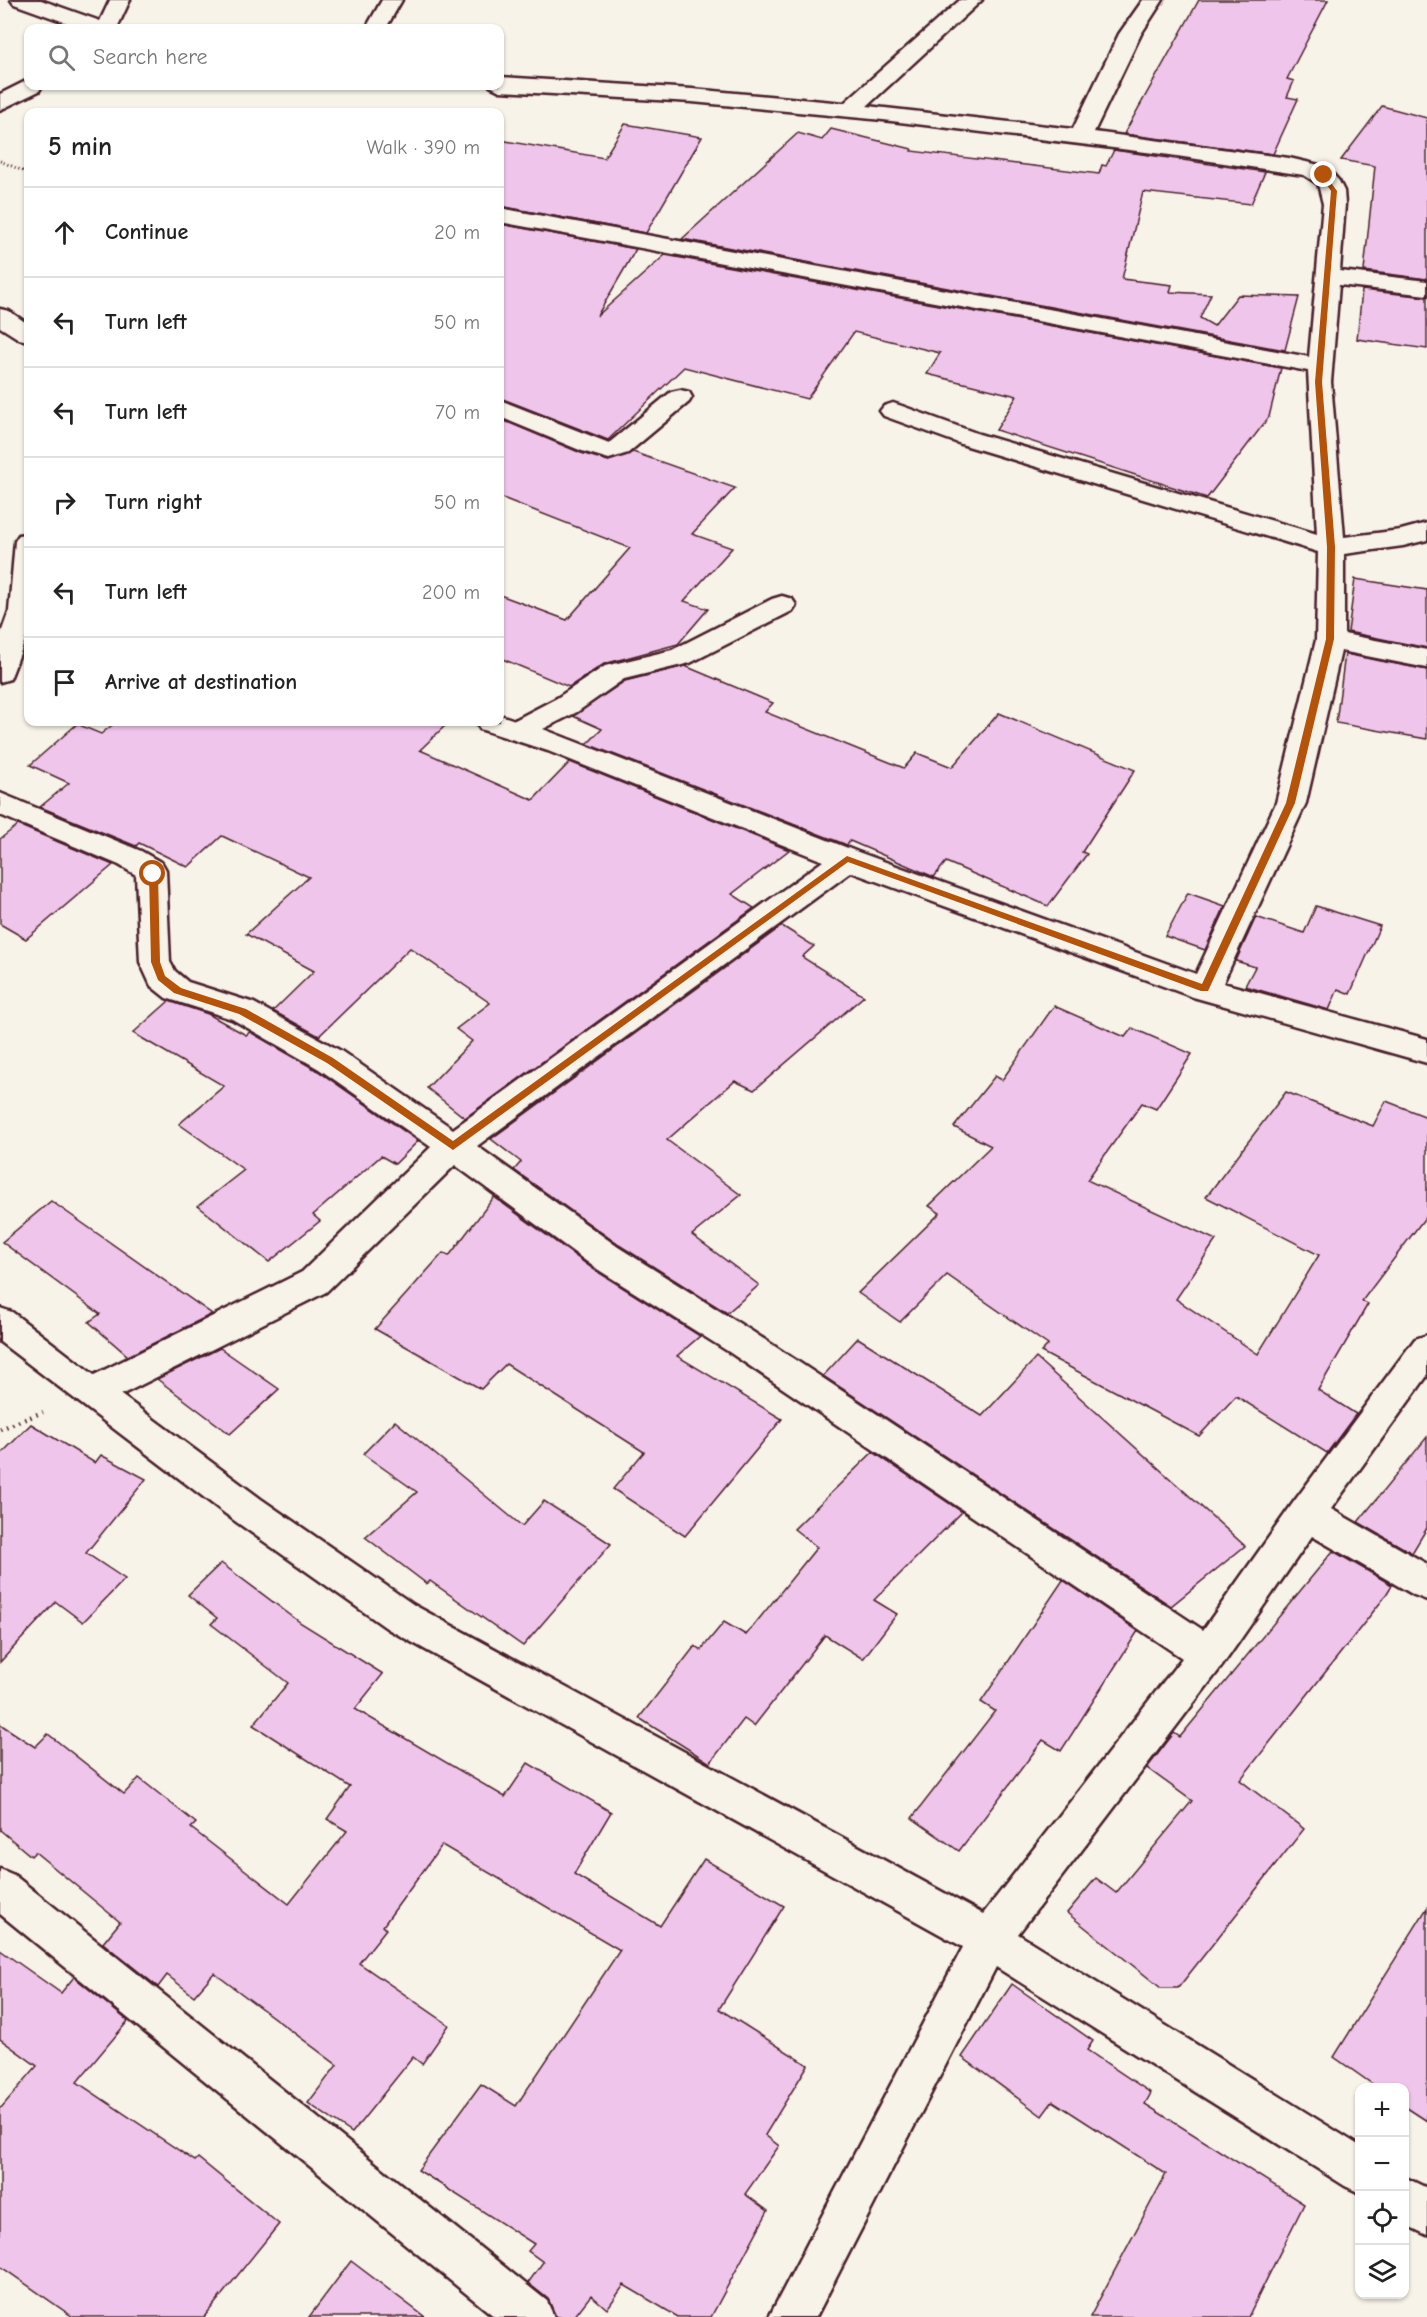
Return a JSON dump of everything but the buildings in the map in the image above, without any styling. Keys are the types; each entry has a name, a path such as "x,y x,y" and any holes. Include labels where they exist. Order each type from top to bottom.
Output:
{"street":[{"path":"21,0 89,24"},
{"path":"109,24 120,0"},
{"path":"378,24 392,0"},
{"path":"849,110 972,0"},
{"path":"1080,136 1130,34 1153,0"},
{"path":"504,84 849,110 1080,136 1265,161 1299,167 1324,175 1334,191 1319,382 1331,547 1330,639 1291,803 1204,989"},
{"path":"0,104 24,90"},
{"path":"504,215 1320,366"},
{"path":"1328,277 1427,288"},
{"path":"0,316 24,331"},
{"path":"504,410 591,446 609,451 619,448 680,397"},
{"path":"893,411 970,439 1331,547 1403,538 1427,531"},
{"path":"0,673 19,598 24,566"},
{"path":"504,726 567,705 615,672 680,657 782,606"},
{"path":"1330,639 1427,659"},
{"path":"504,726 558,744 847,859 1204,989 1427,1051"},
{"path":"0,803 130,858 152,870 155,962 162,978 177,990 243,1011 330,1060 606,1257 741,1342 1208,1654"},
{"path":"91,1394 314,1281 453,1146 847,859"},
{"path":"0,1322 91,1394 333,1572 401,1617 988,1940 1355,2169"},
{"path":"792,2317 988,1940 1208,1654 1427,1349"},
{"path":"1306,1515 1427,1583"},
{"path":"0,1889 531,2317"},
{"path":"1409,2202 1427,2213"}],"path":[{"path":"0,161 24,171"}],"route":[{"path":"153,874 155,962 162,978 177,990 243,1011 330,1060 453,1146 847,859 1204,989 1291,803 1330,639 1331,547 1319,382 1334,191 1329,179 1324,175"}]}
